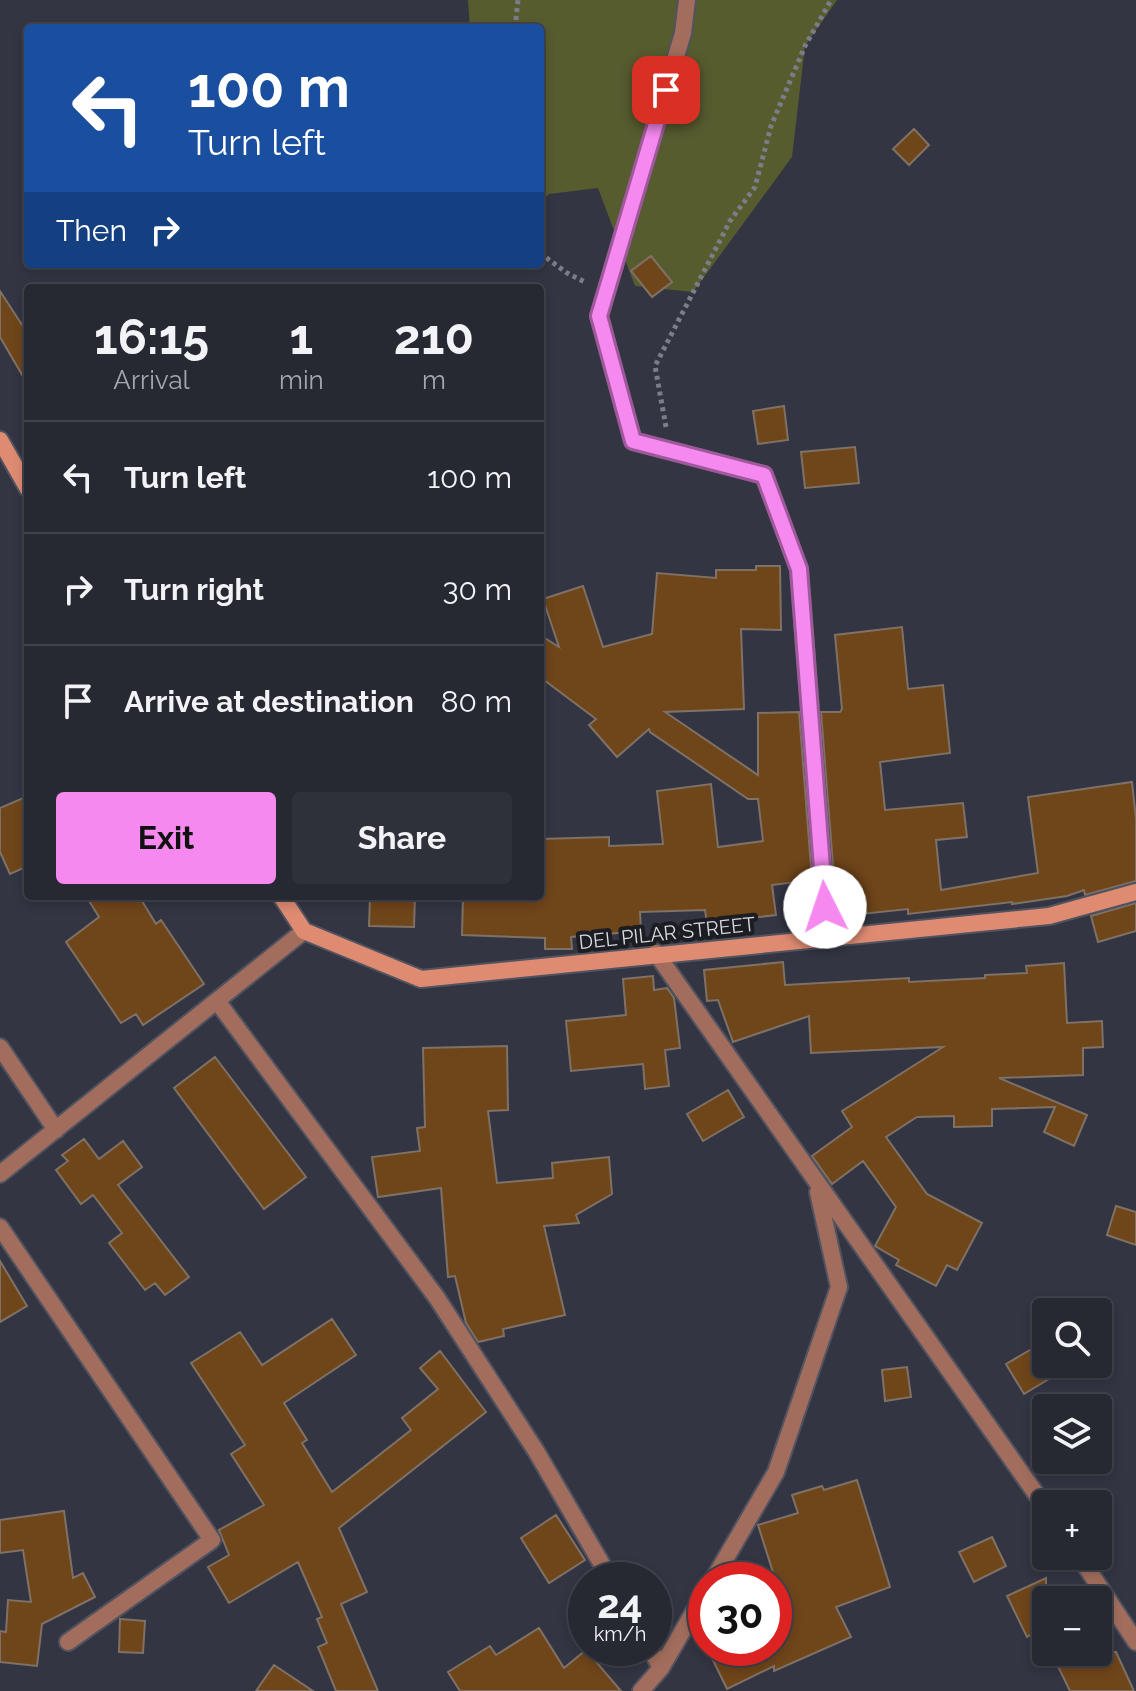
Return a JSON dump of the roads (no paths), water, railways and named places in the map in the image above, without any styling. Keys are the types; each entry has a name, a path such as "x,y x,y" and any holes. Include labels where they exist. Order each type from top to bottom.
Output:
{"street":[{"path":"687,0 683,33 599,316 633,441 764,475 799,569 828,938"},
{"path":"0,440 24,482"},
{"name":"DEL PILAR STREET","path":"304,931 421,979 656,953 1049,916 1136,892"},
{"path":"0,1174 304,931 284,900"},
{"path":"656,953 1033,1490"},
{"path":"217,1001 437,1298 536,1451 601,1562"},
{"path":"0,1047 56,1130"},
{"path":"724,1562 776,1472 839,1287 816,1183"},
{"path":"0,1227 212,1540 68,1642"},
{"path":"1088,1570 1136,1642"},
{"path":"641,1691 661,1668 688,1622"}]}
